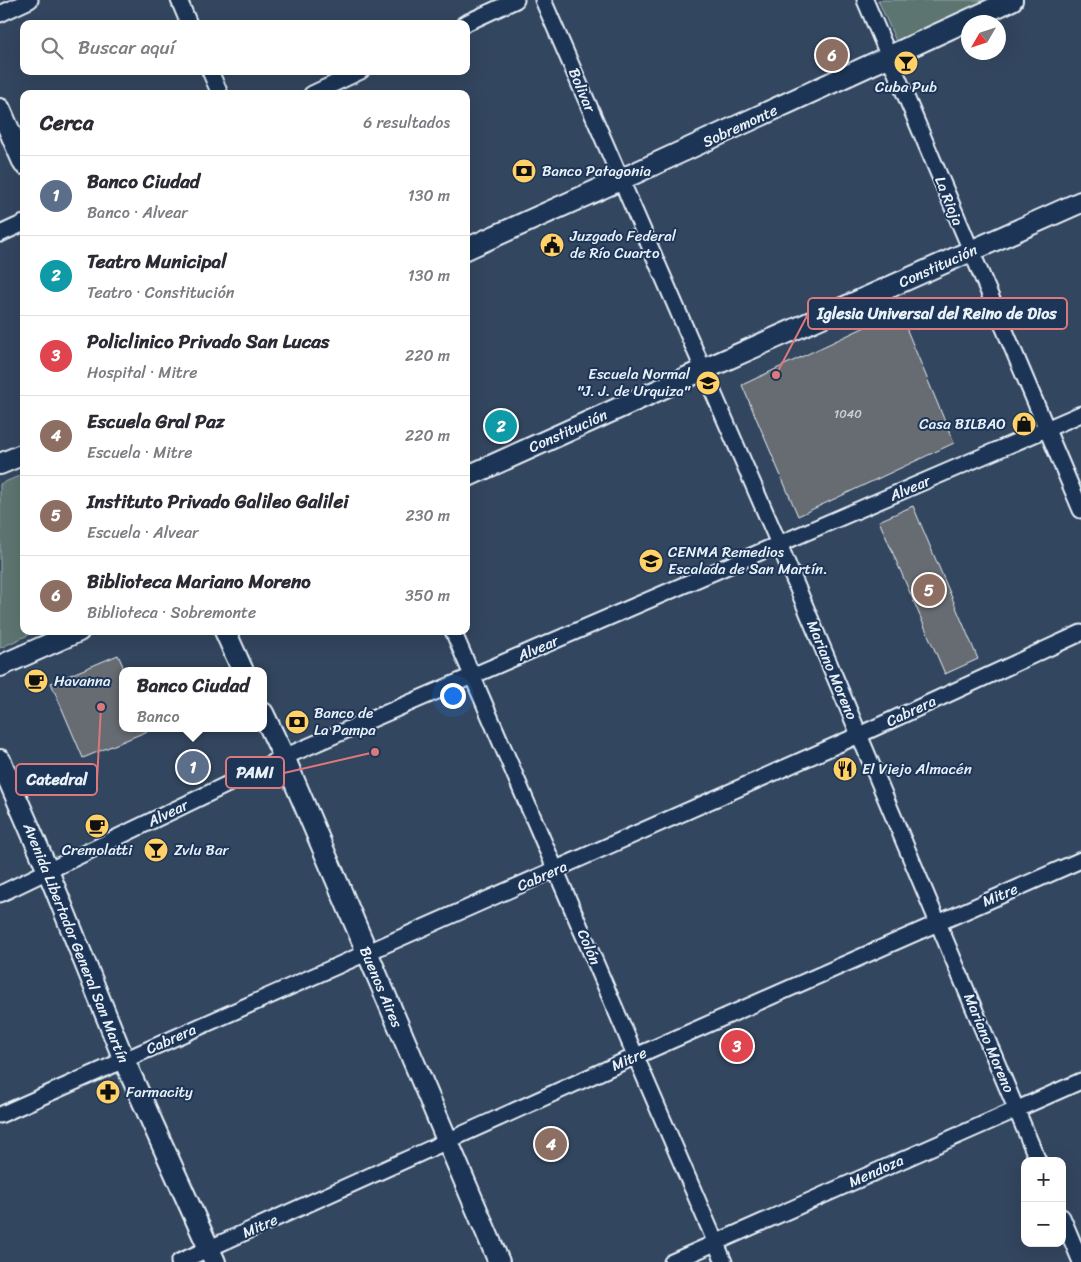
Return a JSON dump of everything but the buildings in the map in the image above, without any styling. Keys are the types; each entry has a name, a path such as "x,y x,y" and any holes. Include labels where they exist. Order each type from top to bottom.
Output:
{"main road":[{"name":"Sobremonte","path":"470,246 620,180 1012,0"},
{"path":"0,109 20,155"},
{"name":"Constitución","path":"470,476 1081,202"},
{"path":"0,464 20,456"},
{"path":"0,666 70,635"},
{"path":"227,635 241,667"},
{"name":"Buenos Aires","path":"267,721 284,757 499,1262"},
{"name":"Avenida Libertador General San Martín","path":"0,760 48,871 124,1060 212,1255"}],"street":[{"path":"0,14 30,0"},
{"path":"179,0 188,20"},
{"path":"470,21 516,0"},
{"name":"Bolivar","path":"543,0 620,180"},
{"name":"La Rioja","path":"865,0 1081,510"},
{"path":"212,75 218,90"},
{"path":"321,90 352,75"},
{"name":"Mariano Moreno","path":"620,180 779,544 1036,1157"},
{"path":"0,234 20,225"},
{"name":"Alvear","path":"0,894 284,757 1081,414"},
{"name":"Cabrera","path":"0,1115 859,735 1081,633"},
{"name":"Colón","path":"455,635 724,1262"},
{"name":"Mitre","path":"179,1262 212,1255 447,1142 636,1056 1081,860"},
{"name":"Mendoza","path":"672,1262 1081,1081"},
{"path":"1066,1226 1081,1262"}],"green space":[{"path":"878,0 986,0 896,41"},
{"path":"20,476 20,635 28,635 0,648 0,484"}],"place":[{"name":"Biblioteca Mariano Moreno","path":"832,55"},
{"name":"Cuba Pub","path":"906,63"},
{"name":"Banco Patagonia","path":"524,171"},
{"name":"Juzgado Federal de Río Cuarto","path":"552,245"},
{"name":"Iglesia Universal del Reino de Dios","path":"776,375"},
{"name":"Escuela Normal \"J. J. de Urquiza\"","path":"708,383"},
{"name":"Casa BILBAO","path":"1024,424"},
{"name":"Teatro Municipal","path":"501,426"},
{"name":"CENMA Remedios Escalada de San Martín.","path":"651,561"},
{"name":"Instituto Privado Galileo Galilei","path":"929,590"},
{"name":"Havanna","path":"36,681"},
{"name":"Catedral","path":"101,707"},
{"name":"Banco de La Pampa","path":"297,722"},
{"name":"PAMI","path":"375,752"},
{"name":"Banco Ciudad","path":"193,767"},
{"name":"El Viejo Almacén","path":"845,769"},
{"name":"Cremolatti","path":"97,826"},
{"name":"Zvlu Bar","path":"156,850"},
{"name":"Policlinico Privado San Lucas","path":"737,1046"},
{"name":"Farmacity","path":"108,1092"},
{"name":"Escuela Gral Paz","path":"551,1144"}]}
